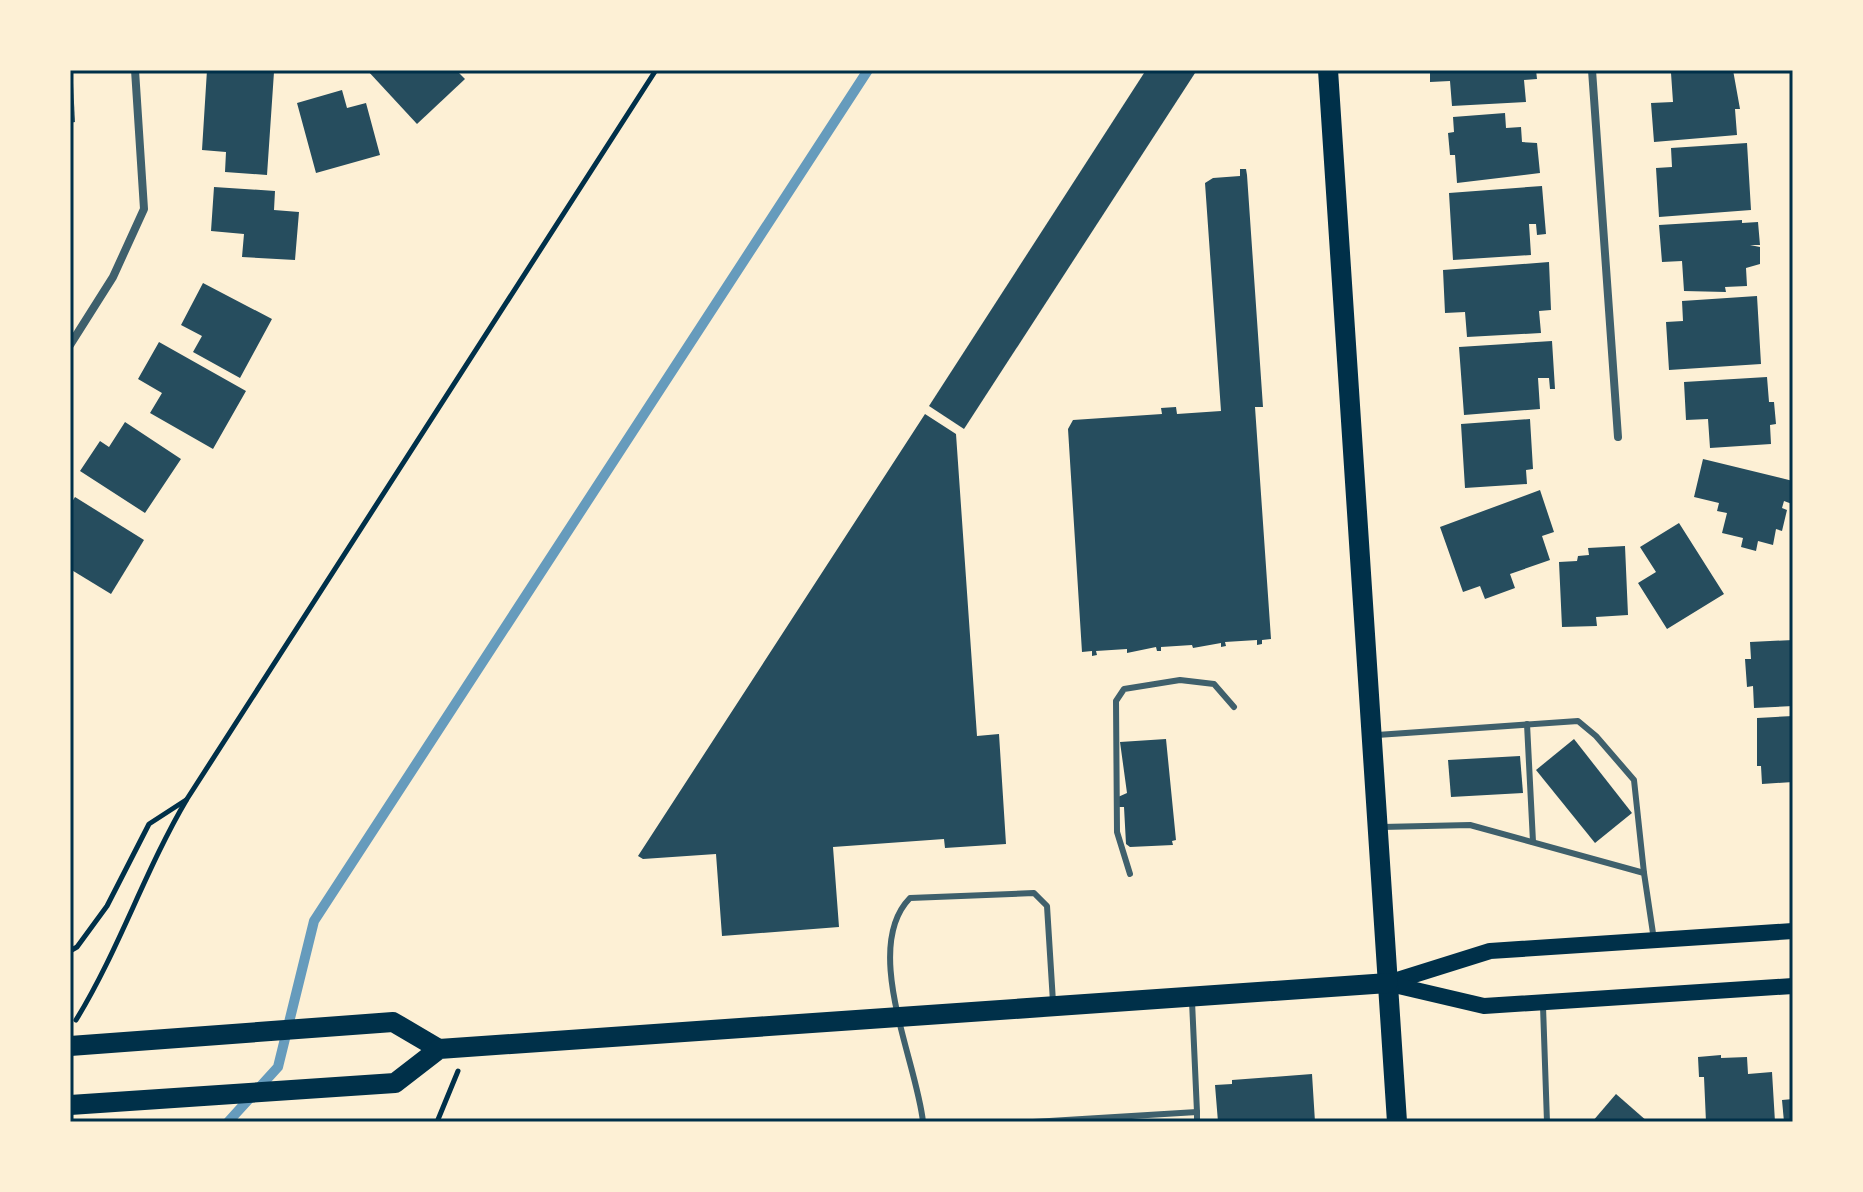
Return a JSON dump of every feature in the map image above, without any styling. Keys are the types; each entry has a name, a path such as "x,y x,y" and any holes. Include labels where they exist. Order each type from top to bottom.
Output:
{"main road":[{"path":"1328,70 1397,1122"},
{"path":"70,1105 395,1083 439,1049 1388,983 1490,951 1793,931"},
{"path":"1388,983 1484,1006 1793,986"},
{"path":"70,1046 393,1022 439,1049"}],"street":[{"path":"70,345 113,277 144,209 135,70"},
{"path":"1592,70 1618,437"}],"lane":[{"path":"1130,874 1117,832 1116,701 1124,689 1180,680 1214,684 1234,707"},
{"path":"1372,735 1578,721 1596,736 1634,780 1654,940"},
{"path":"1527,724 1533,842"},
{"path":"1378,827 1470,825 1644,873"},
{"path":"923,1122 919,1090 897,1018 890,938 898,911 910,898 1034,893 1047,906 1053,1007"},
{"path":"1192,997 1197,1122"},
{"path":"1543,1002 1547,1122"},
{"path":"1033,1122 1197,1112"}],"path":[{"path":"70,1029 91,995 157,850 187,799 656,70"},
{"path":"70,951 77,947 107,906 149,824 187,799"},
{"path":"437,1122 468,1047"}],"building":[{"path":"207,70 274,72 267,175 225,172 226,152 202,150"},
{"path":"367,70 456,70 465,79 417,124"},
{"path":"1146,70 1197,70 964,429 929,406"},
{"path":"1430,70 1536,70 1537,79 1524,80 1526,102 1452,106 1450,81 1430,82"},
{"path":"1733,70 1740,109 1735,109 1737,135 1654,142 1651,103 1673,102 1671,73"},
{"path":"70,83 73,83 75,122 70,123"},
{"path":"342,90 347,108 366,103 380,155 316,173 297,103"},
{"path":"1505,113 1506,128 1521,127 1522,142 1537,143 1540,173 1457,183 1455,155 1450,155 1448,133 1454,132 1453,117"},
{"path":"1747,143 1751,210 1659,217 1656,168 1672,167 1671,148"},
{"path":"1240,169 1246,169 1247,175 1263,407 1255,407 1271,639 1262,640 1262,644 1257,645 1257,640 1225,642 1226,646 1221,647 1221,643 1193,648 1192,645 1161,647 1161,651 1157,651 1156,647 1127,653 1127,649 1096,651 1097,655 1092,656 1092,651 1082,652 1068,429 1073,420 1162,414 1161,408 1176,407 1177,414 1221,411 1205,183 1213,178 1240,176"},
{"path":"1542,186 1546,234 1537,235 1536,224 1529,224 1531,255 1453,260 1449,193"},
{"path":"214,187 275,191 274,210 299,212 295,260 242,257 244,234 211,231"},
{"path":"1742,220 1742,223 1758,222 1760,245 1750,245 1760,247 1760,264 1746,268 1747,286 1725,287 1726,292 1684,291 1682,261 1662,262 1659,225"},
{"path":"1549,262 1551,310 1539,311 1541,333 1467,337 1465,312 1445,313 1443,270"},
{"path":"203,283 272,319 240,378 193,352 202,336 181,325"},
{"path":"1757,296 1761,364 1669,370 1666,322 1683,321 1682,301"},
{"path":"1552,341 1555,389 1550,389 1549,378 1538,378 1540,409 1464,415 1459,347"},
{"path":"159,342 246,391 213,449 150,413 162,393 138,379"},
{"path":"1767,377 1769,402 1774,402 1776,424 1770,425 1771,444 1710,448 1708,419 1686,420 1684,382"},
{"path":"925,414 956,434 977,736 999,734 1006,844 945,848 944,839 833,847 839,927 722,936 716,854 643,859 638,856"},
{"path":"1530,419 1533,469 1526,470 1527,484 1465,488 1461,424"},
{"path":"125,422 181,459 145,513 80,471 100,441 109,447"},
{"path":"1703,459 1793,481 1792,504 1784,501 1782,508 1787,510 1782,531 1776,529 1773,545 1758,541 1756,551 1741,547 1743,538 1722,533 1727,513 1717,511 1719,503 1694,497"},
{"path":"1540,490 1554,532 1542,536 1550,560 1510,574 1515,588 1485,599 1480,586 1463,592 1440,527"},
{"path":"75,497 144,540 111,594 70,569 70,505"},
{"path":"1679,523 1724,594 1667,629 1638,583 1656,572 1640,547"},
{"path":"1625,546 1628,615 1596,617 1597,626 1562,627 1559,562 1577,561 1578,556 1589,555 1588,548"},
{"path":"1793,640 1793,706 1754,708 1753,686 1747,687 1745,659 1751,659 1750,642"},
{"path":"1793,716 1793,782 1762,784 1761,766 1757,766 1757,718"},
{"path":"1166,739 1176,840 1172,841 1173,845 1130,847 1126,844 1124,807 1118,807 1118,797 1127,793 1120,742"},
{"path":"1574,739 1632,813 1595,843 1536,770"},
{"path":"1520,756 1523,793 1451,797 1448,760"},
{"path":"1721,1055 1721,1058 1747,1057 1748,1074 1772,1072 1775,1122 1706,1122 1704,1077 1699,1077 1698,1057"},
{"path":"1312,1074 1315,1122 1218,1122 1215,1085 1232,1084 1232,1080"},
{"path":"1616,1094 1648,1122 1592,1122"},
{"path":"1793,1099 1793,1122 1784,1122 1782,1100"}],"waterway":[{"path":"228,1122 278,1067 314,921 868,70"}]}
